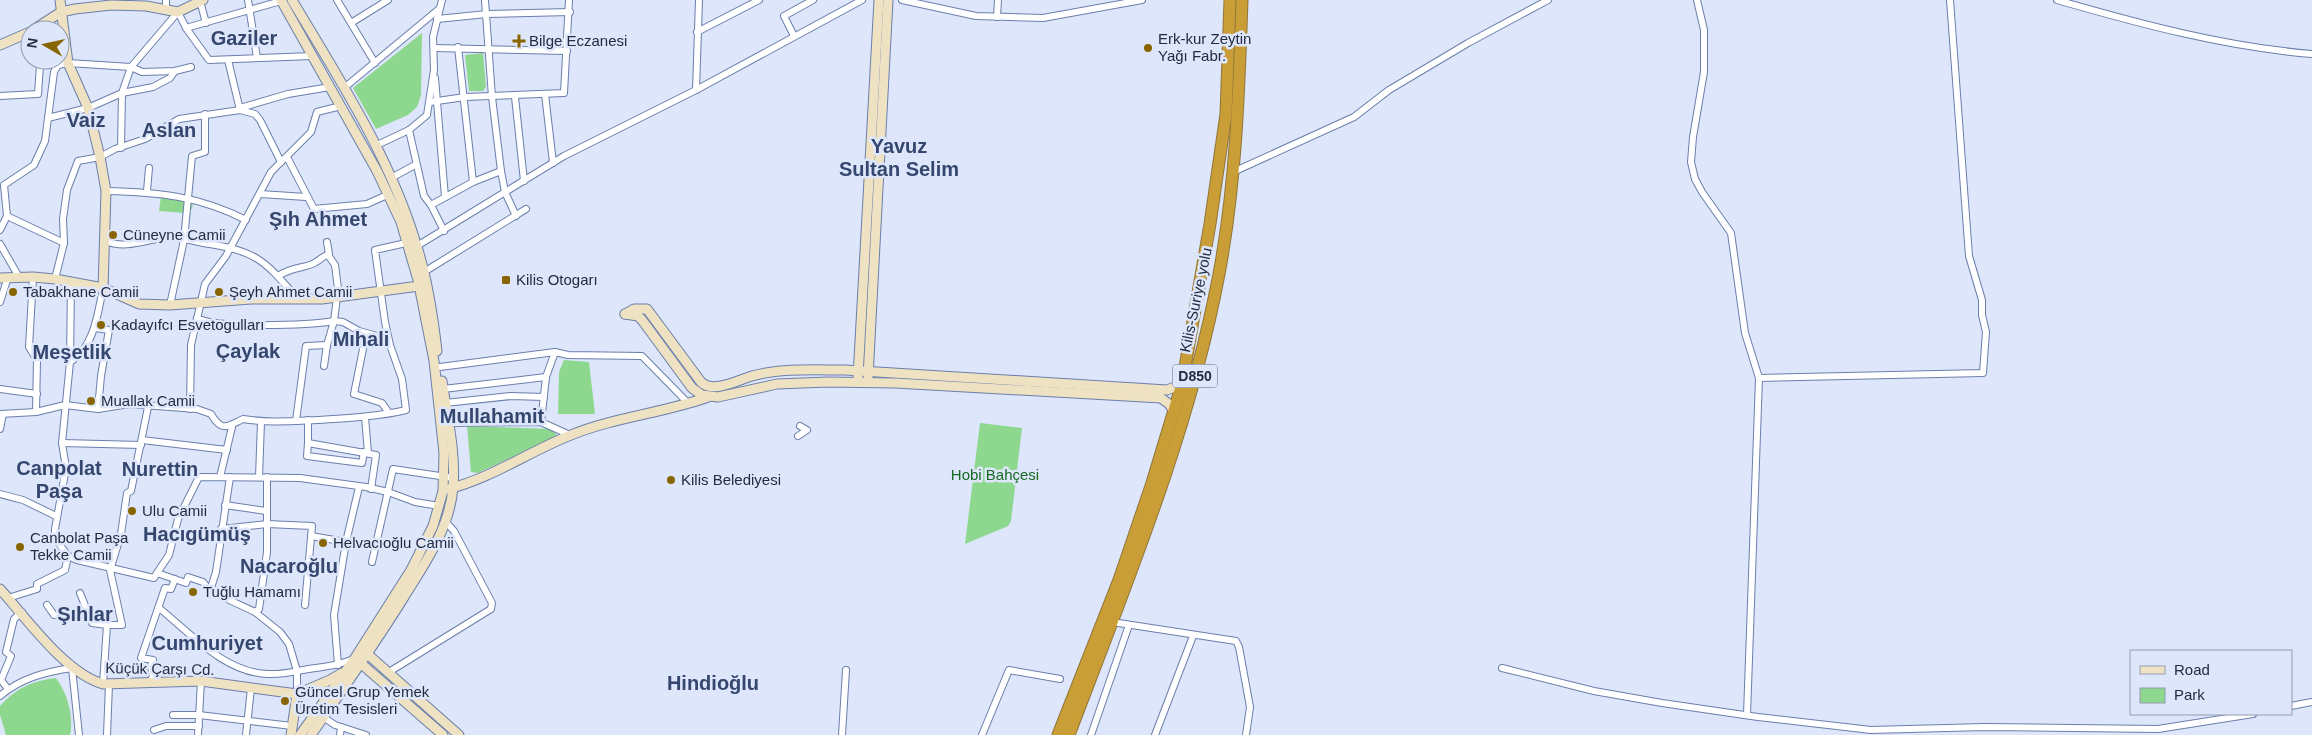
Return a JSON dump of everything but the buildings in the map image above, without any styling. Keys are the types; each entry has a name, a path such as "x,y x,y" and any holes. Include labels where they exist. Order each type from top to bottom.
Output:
{"highway":[{"name":"D850","path":"1058,735 1119,580 1152,483 1182,384 1210,224 1226,114 1230,0"},
{"name":"Kilis-Suriye yolu","path":"1069,735 1159,494 1191,394 1219,273 1232,172 1242,0"}],"street":[{"path":"58,0 62,20"},
{"path":"248,0 251,9 257,58"},
{"path":"186,28 281,0 377,171 400,222 420,286 434,362 444,452 453,488 445,521 433,550 375,645 365,652"},
{"path":"292,0 344,88 375,146 391,178 417,246 432,312 453,453 449,477 433,526 411,570 365,652 311,735"},
{"path":"337,0 375,63"},
{"path":"351,23 388,0"},
{"path":"375,146 409,130 427,115 434,70 433,37 442,0"},
{"path":"485,0 492,96 501,171 505,192 516,216"},
{"path":"430,102 464,97 515,97 564,93 570,12 569,0"},
{"path":"696,90 699,0"},
{"path":"697,32 759,0"},
{"path":"794,36 784,16 813,0"},
{"path":"417,246 553,162 696,90 862,0"},
{"path":"863,382 857,371 879,0"},
{"path":"863,382 868,371 888,0"},
{"path":"902,0 976,16 1043,18 1142,0"},
{"path":"997,17 998,0"},
{"path":"1232,172 1354,117 1389,90 1548,0"},
{"path":"1697,0 1704,30 1704,72 1693,137 1691,162 1694,178 1731,233 1745,333 1759,378 1747,715"},
{"path":"1759,378 1983,373 1986,332 1982,315 1982,300 1969,256 1950,0"},
{"path":"2057,0 2140,24 2276,50 2312,54"},
{"path":"121,148 122,92 131,68 178,12 201,1 206,23"},
{"path":"48,20 61,12 98,2 166,5 178,12 186,28 209,60 312,56"},
{"path":"344,88 440,8"},
{"path":"437,19 487,14 570,12"},
{"path":"0,45 20,36"},
{"path":"434,48 458,47 567,51"},
{"path":"458,47 473,182"},
{"path":"228,60 240,109"},
{"path":"70,63 131,68 142,72 175,71 191,67"},
{"path":"70,68 88,108 106,191 103,288 95,328 78,358 70,362"},
{"path":"0,96 38,94 40,70"},
{"path":"0,230 7,216 4,185 34,165 45,141 55,70"},
{"path":"434,70 446,197"},
{"path":"48,118 88,108 122,92 153,87 170,78 175,71"},
{"path":"55,279 64,243 63,219 67,190 78,161 100,157 114,149 145,139 179,119 240,109 288,94 330,87"},
{"path":"545,94 553,162"},
{"path":"515,97 524,181"},
{"path":"190,409 192,345 205,284 231,247 271,172 311,132 317,112 340,106"},
{"path":"240,109 255,114 260,120 314,209 367,204 387,195"},
{"path":"170,306 184,240 192,156 205,152 205,114"},
{"path":"409,130 424,196 431,205 444,231"},
{"path":"391,178 416,165"},
{"path":"147,191 149,168"},
{"path":"431,205 473,182 501,171"},
{"path":"106,191 147,191 188,198 229,211 246,220"},
{"path":"260,194 306,197"},
{"path":"424,272 526,210"},
{"path":"7,216 64,243"},
{"path":"105,242 125,245 170,237 231,247 255,256 268,264 298,299"},
{"path":"324,366 338,297 335,265 328,254 327,242"},
{"path":"220,477 232,427 243,419 261,422 296,421 365,416 406,410 402,379 388,339 379,292 375,250 406,243"},
{"path":"0,244 19,277"},
{"path":"278,276 288,270 313,263 328,254"},
{"path":"0,302 3,279 19,277 55,279 103,288 139,304 170,306 251,299 338,297 420,286"},
{"path":"33,277 29,347 37,360 36,412"},
{"path":"71,283 70,362 62,444 66,468 56,516 55,538 68,556 154,578 169,555 178,519 198,477 300,478 371,488 415,502 439,506"},
{"path":"708,397 697,393 692,388 638,316 625,314 634,308 647,309 701,382 709,387 717,387 756,375 790,371 868,371 1167,390 1182,384"},
{"path":"198,318 213,324 334,321 343,322 366,334 388,339"},
{"path":"95,328 109,330 100,376 98,409"},
{"path":"366,334 354,394 382,403 389,413"},
{"path":"296,421 306,346 327,345"},
{"path":"440,367 555,352 568,355 642,356 688,403"},
{"path":"541,422 546,377 555,352"},
{"path":"443,388 546,377"},
{"path":"443,491 570,435 596,426 708,397 776,384 863,382 1161,398 1174,411"},
{"path":"708,397 709,387"},
{"path":"0,389 37,394"},
{"path":"445,402 512,396 544,397"},
{"path":"0,429 1,414 36,412 65,405 98,409 129,404 190,409 211,414 216,423 232,427"},
{"path":"80,593 88,618 92,623 122,625 113,588 112,567 121,534 127,493 131,492 136,478 148,407"},
{"path":"308,420 307,456 362,463 366,452 365,416"},
{"path":"259,477 261,422"},
{"path":"448,424 541,422 570,435"},
{"path":"798,436 807,430 800,426"},
{"path":"62,444 141,443 227,450"},
{"path":"308,443 376,455 371,488"},
{"path":"372,562 388,492 390,492 393,469 449,477"},
{"path":"210,591 216,572 230,477"},
{"path":"255,612 259,609 267,552 267,477"},
{"path":"338,665 334,615 346,542 359,487"},
{"path":"0,494 23,500 56,516"},
{"path":"225,505 266,511"},
{"path":"390,672 491,610 492,603 454,531 445,521"},
{"path":"221,529 267,524 310,525 311,536 305,605"},
{"path":"311,536 346,542"},
{"path":"8,598 37,589 37,584 61,574 65,570 68,556"},
{"path":"157,573 186,583 188,578 203,582 210,591 255,612 280,632 289,644 297,672 297,694 292,730 247,721 199,715 173,715"},
{"path":"150,681 153,677 151,667 153,660 141,658 165,588 171,589 175,579"},
{"name":"Küçük Çarşı Cd.","path":"0,589 72,668 93,681 106,684 150,681 201,681 297,694"},
{"path":"47,605 54,615 88,618"},
{"path":"159,608 236,668 266,674 297,672 358,661"},
{"path":"8,689 1,680 11,656 6,652 14,619 22,612"},
{"path":"1112,622 1236,641 1239,647 1250,707 1246,735"},
{"path":"107,625 106,684 108,735"},
{"path":"1091,735 1129,625"},
{"path":"1155,735 1194,636"},
{"path":"375,645 380,664"},
{"path":"365,652 460,735"},
{"path":"358,661 443,735"},
{"path":"0,696 8,689 41,673 72,668 78,735"},
{"path":"1502,668 1594,691 1747,715 1871,730 1984,727 2158,729 2247,715"},
{"path":"842,735 846,670"},
{"path":"982,735 1009,670 1060,679"},
{"path":"297,694 351,672 375,675"},
{"path":"300,735 351,672"},
{"path":"198,735 201,681"},
{"path":"246,735 251,688"},
{"path":"2292,706 2312,702"},
{"path":"323,717 341,727 366,735"},
{"path":"154,730 166,726 199,726"},
{"path":"340,735 341,727"}],"green space":[{"path":"422,33 421,95 417,107 408,115 376,129 353,88"},
{"path":"483,53 486,87 483,91 469,91 465,55"},
{"path":"161,196 193,202 192,209 184,209 184,213 159,211"},
{"path":"564,360 589,362 595,414 558,414 559,372"},
{"name":"Hobi Bahçesi","path":"980,423 1022,428 1011,521 1008,526 965,544"},
{"path":"467,426 552,429 557,436 478,473 471,472"},
{"path":"56,678 69,705 70,735 6,735 0,715 0,706 12,694 25,686"}],"place":[{"name":"Bilge Eczanesi","path":"519,41"},
{"name":"Erk-kur Zeytin Yağı Fabr.","path":"1148,48"},
{"name":"Cüneyne Camii","path":"113,235"},
{"name":"Kilis Otogarı","path":"506,280"},
{"name":"Tabakhane Camii","path":"13,292"},
{"name":"Şeyh Ahmet Camii","path":"219,292"},
{"name":"Kadayıfcı Esvetogulları","path":"101,325"},
{"name":"Muallak Camii","path":"91,401"},
{"name":"Kilis Belediyesi","path":"671,480"},
{"name":"Ulu Camii","path":"132,511"},
{"name":"Helvacıoğlu Camii","path":"323,543"},
{"name":"Canbolat Paşa Tekke Camii","path":"20,547"},
{"name":"Tuğlu Hamamı","path":"193,592"},
{"name":"Güncel Grup Yemek Üretim Tesisleri","path":"285,701"}],"district":[{"name":"Gaziler","path":"244,38"},
{"name":"Vaiz","path":"86,120"},
{"name":"Aslan","path":"169,130"},
{"name":"Yavuz Sultan Selim","path":"899,158"},
{"name":"Şıh Ahmet","path":"318,219"},
{"name":"Mıhali","path":"361,339"},
{"name":"Çaylak","path":"248,351"},
{"name":"Meşetlik","path":"72,352"},
{"name":"Mullahamit","path":"492,416"},
{"name":"Nurettin","path":"160,469"},
{"name":"Canpolat Paşa","path":"59,480"},
{"name":"Hacıgümüş","path":"197,534"},
{"name":"Nacaroğlu","path":"289,566"},
{"name":"Şıhlar","path":"85,614"},
{"name":"Cumhuriyet","path":"207,643"},
{"name":"Hindioğlu","path":"713,683"}]}
